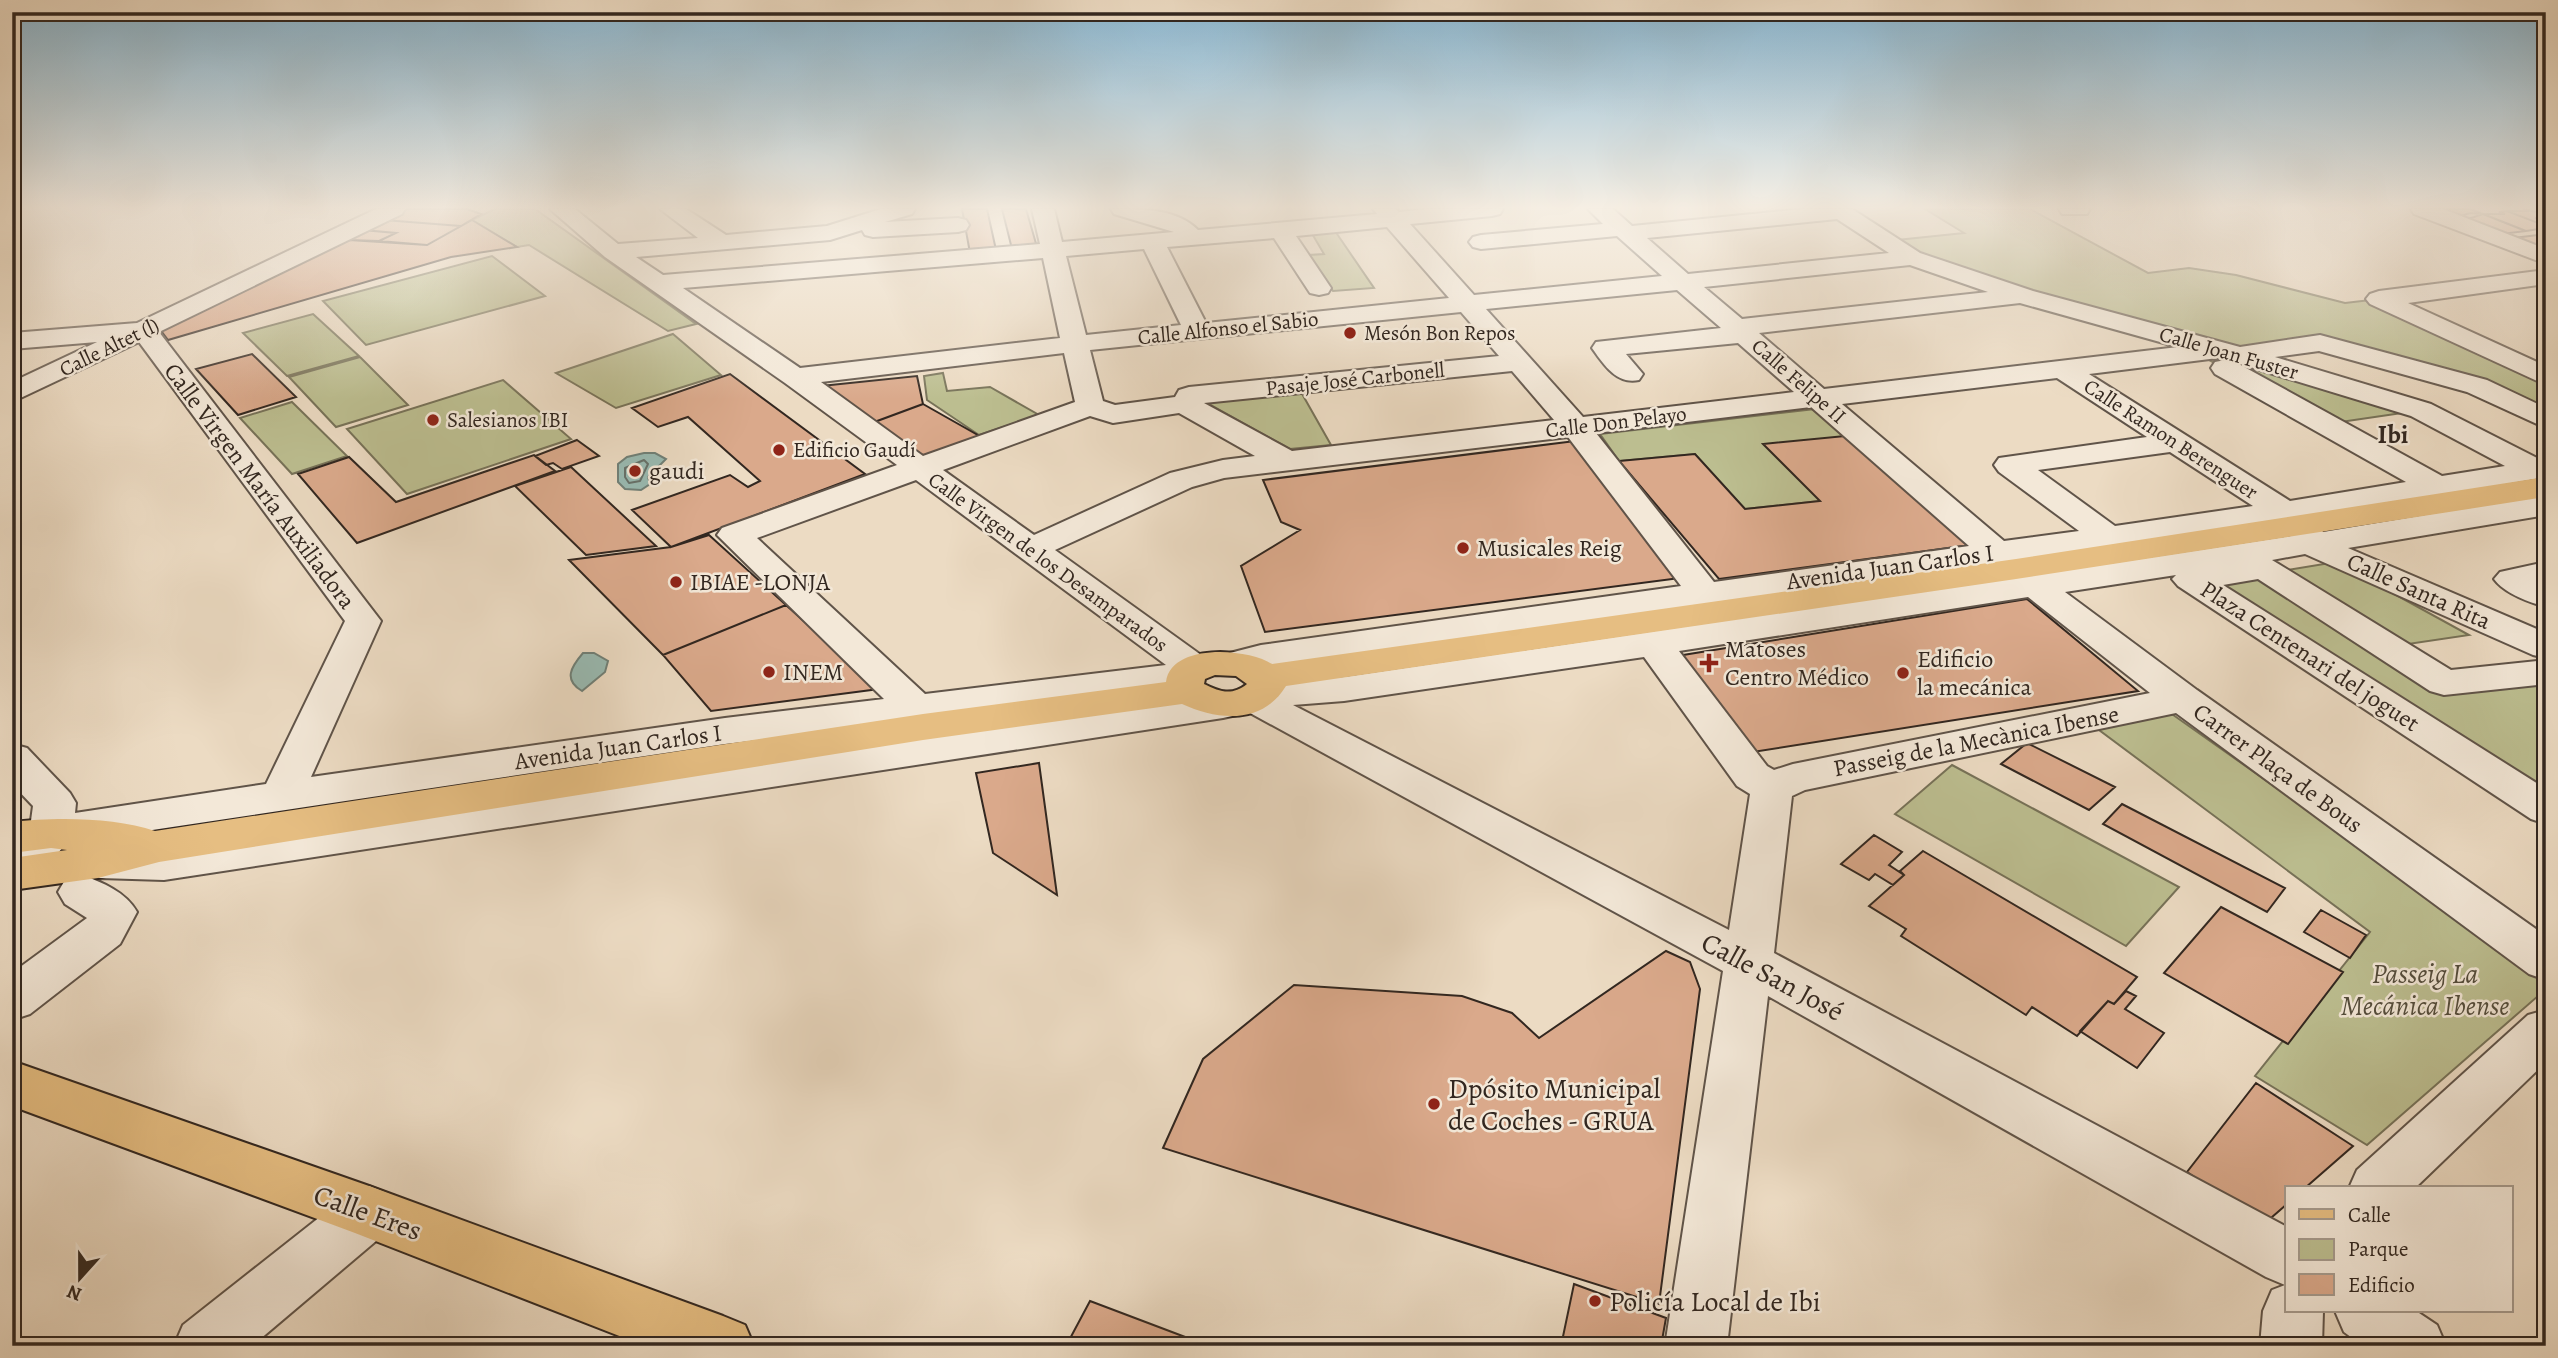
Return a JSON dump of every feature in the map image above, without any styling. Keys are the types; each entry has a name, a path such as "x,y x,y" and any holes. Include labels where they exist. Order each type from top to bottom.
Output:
{"main road":[{"name":"Avenida Juan Carlos I","path":"2299,527 2542,491"},
{"name":"Avenida Juan Carlos I","path":"12,874 90,877 159,846 920,718 1226,684 1711,601 2016,569"},
{"path":"32,836 111,838 159,846"},
{"name":"Calle Eres","path":"12,1083 369,1212 723,1346"}],"street":[{"name":"Calle Altet (l)","path":"12,393 263,272"},
{"name":"Calle Virgen de los Desamparados","path":"644,272 795,377 1030,549 1226,684"},
{"path":"660,283 784,272"},
{"path":"1058,272 1090,406"},
{"path":"1168,272 1197,331"},
{"path":"1308,272 1319,288"},
{"path":"1441,272 1576,427 1711,601"},
{"name":"Calle Felipe II","path":"1674,272 2016,569"},
{"name":"Calle Alfonso el Sabio","path":"795,377 1074,344 1770,272"},
{"name":"Calle Joan Fuster","path":"1954,272 2024,296 2421,410 2542,491"},
{"path":"2542,374 2379,299 2546,277"},
{"path":"1629,374 1606,348 2024,296"},
{"path":"12,341 143,330"},
{"name":"Calle Virgen María Auxiliadora","path":"143,330 363,621 281,796"},
{"name":"Calle Don Pelayo","path":"1030,549 1181,480 1223,468 2059,367 2320,343 2477,386 2546,419"},
{"path":"2216,352 2437,486"},
{"name":"Pasaje José Carbonell","path":"1298,459 1290,449 1189,396 1521,362"},
{"name":"Calle Ramon Berenguer","path":"2059,367 2299,527"},
{"path":"920,718 734,535 1090,406 1113,414 1184,404 1298,459"},
{"path":"2107,536 2010,464 2175,442"},
{"name":"Avenida Juan Carlos I","path":"90,877 1226,684 1344,689 1654,644 2016,569 2299,527 2437,486 2542,491"},
{"name":"Avenida Juan Carlos I","path":"2016,569 2107,536 2299,527 2353,537 2542,491"},
{"name":"Calle Santa Rita","path":"2299,527 2466,611 2546,647"},
{"path":"2353,537 2466,611"},
{"name":"Plaza Centenari del joguet","path":"2546,673 2444,683 2264,568 2190,579 2546,808"},
{"name":"Carrer Plaça de Bous","path":"2016,569 2182,699 2546,961"},
{"path":"2546,572 2512,579 2546,596"},
{"path":"1654,644 1752,776 1772,789 1696,1346"},
{"name":"Calle San José","path":"1226,684 1750,962 2285,1257"},
{"name":"Passeig de la Mecànica Ibense","path":"1772,789 1793,778 2182,699"},
{"name":"Avenida Juan Carlos I","path":"32,836 281,796 725,731 920,718"},
{"path":"12,758 55,803 32,836 33,852 12,859"},
{"path":"12,1000 103,931 114,912 90,877"},
{"path":"2379,1186 2546,1030"},
{"path":"205,1346 369,1212"},
{"path":"2291,1346 2294,1312"},
{"path":"2366,1312 2415,1346"}],"green space":[{"path":"431,272 514,272 545,296 366,345 323,301"},
{"path":"573,272 624,272 696,324 668,331"},
{"path":"1321,272 1363,272 1374,288 1333,291"},
{"path":"1965,272 2218,272 2345,303 2379,299 2546,378 2546,419 2477,386 2320,343 2235,354 2024,296"},
{"path":"313,314 359,356 287,376 243,333"},
{"path":"673,334 721,375 616,408 556,373"},
{"path":"360,357 408,405 336,427 289,377"},
{"path":"2220,357 2402,413 2327,424 2209,360"},
{"path":"943,373 947,391 990,387 1039,415 979,435 927,400 924,376"},
{"path":"503,380 571,439 407,494 347,429"},
{"path":"1301,392 1331,445 1290,449 1205,402"},
{"path":"292,402 347,456 292,474 240,418"},
{"path":"1815,409 1845,436 1820,501 1745,509 1695,454 1619,461 1600,434"},
{"path":"2336,562 2469,635 2388,647 2276,572"},
{"path":"2258,569 2448,689 2546,677 2546,808 2190,579"},
{"name":"Passeig La Mecánica Ibense","path":"2169,712 2546,978 2546,989 2367,1145 2255,1076 2370,932 2095,727"},
{"path":"1952,765 2179,887 2126,946 1895,814"}],"water":[{"name":"gaudi","path":"655,453 666,459 648,477 650,484 641,490 625,489 618,482 618,464 627,457"},
{"path":"583,653 594,653 608,661 605,672 582,691 572,682 571,673"}],"building":[{"path":"279,272 399,272 168,340 159,328"},
{"path":"252,354 296,397 238,415 196,369"},
{"name":"Edificio Gaudí","path":"730,374 865,474 671,547 632,510 730,475 748,487 760,481 688,417 658,427 632,408"},
{"path":"917,376 923,404 869,424 821,386"},
{"path":"923,404 983,438 919,461 869,424"},
{"path":"1845,436 1971,545 1719,579 1619,461 1695,454 1745,509 1820,501 1763,444"},
{"path":"577,440 599,456 562,469 553,463 546,465 535,456"},
{"name":"Musicales Reig","path":"1575,441 1680,578 1265,632 1241,566 1300,530 1281,522 1263,480"},
{"path":"534,455 555,471 357,543 298,474 349,457 396,502"},
{"path":"571,467 656,546 586,555 515,486"},
{"name":"IBIAE -LONJA","path":"709,535 786,605 663,655 569,560 671,547"},
{"name":"Edificio la mecánica","path":"2027,599 2138,691 1753,752 1677,656"},
{"name":"INEM","path":"786,605 879,689 711,711 663,655"},
{"path":"2027,743 2115,787 2089,810 2001,764"},
{"path":"1039,763 1057,895 993,853 976,773"},
{"path":"2122,804 2285,888 2267,912 2103,824"},
{"path":"1874,835 1902,852 1889,865 1904,875 1893,885 1875,874 1869,880 1841,864"},
{"path":"1923,851 2137,977 2114,1004 2108,1001 2077,1036 2032,1007 2026,1015 1901,936 1906,929 1869,906 1904,875 1900,871"},
{"path":"2221,907 2343,972 2288,1044 2164,973"},
{"path":"2321,910 2366,935 2350,958 2304,932"},
{"name":"Dpósito Municipal de Coches - GRUA","path":"1666,951 1690,962 1700,989 1659,1304 1163,1148 1203,1059 1294,985 1462,996 1512,1013 1539,1038"},
{"path":"2126,991 2136,996 2125,1009 2164,1033 2137,1068 2080,1031 2108,1001 2114,1004"},
{"path":"2256,1083 2353,1146 2307,1186 2285,1186 2285,1206 2264,1224 2187,1172"},
{"name":"Policía Local de Ibi","path":"1574,1284 1666,1318 1661,1346 1561,1346"},
{"path":"1090,1301 1209,1346 1066,1346"}],"place":[{"name":"Mesón Bon Repos","path":"1350,333"},
{"name":"Salesianos IBI","path":"433,420"},
{"name":"Edificio Gaudí","path":"779,450"},
{"name":"gaudi","path":"635,471"},
{"name":"Musicales Reig","path":"1463,548"},
{"name":"IBIAE -LONJA","path":"676,582"},
{"name":"Matoses Centro Médico","path":"1709,663"},
{"name":"INEM","path":"769,672"},
{"name":"Edificio la mecánica","path":"1903,673"},
{"name":"Dpósito Municipal de Coches - GRUA","path":"1434,1104"},
{"name":"Policía Local de Ibi","path":"1595,1301"}],"district":[{"name":"Ibi","path":"2393,434"}]}
